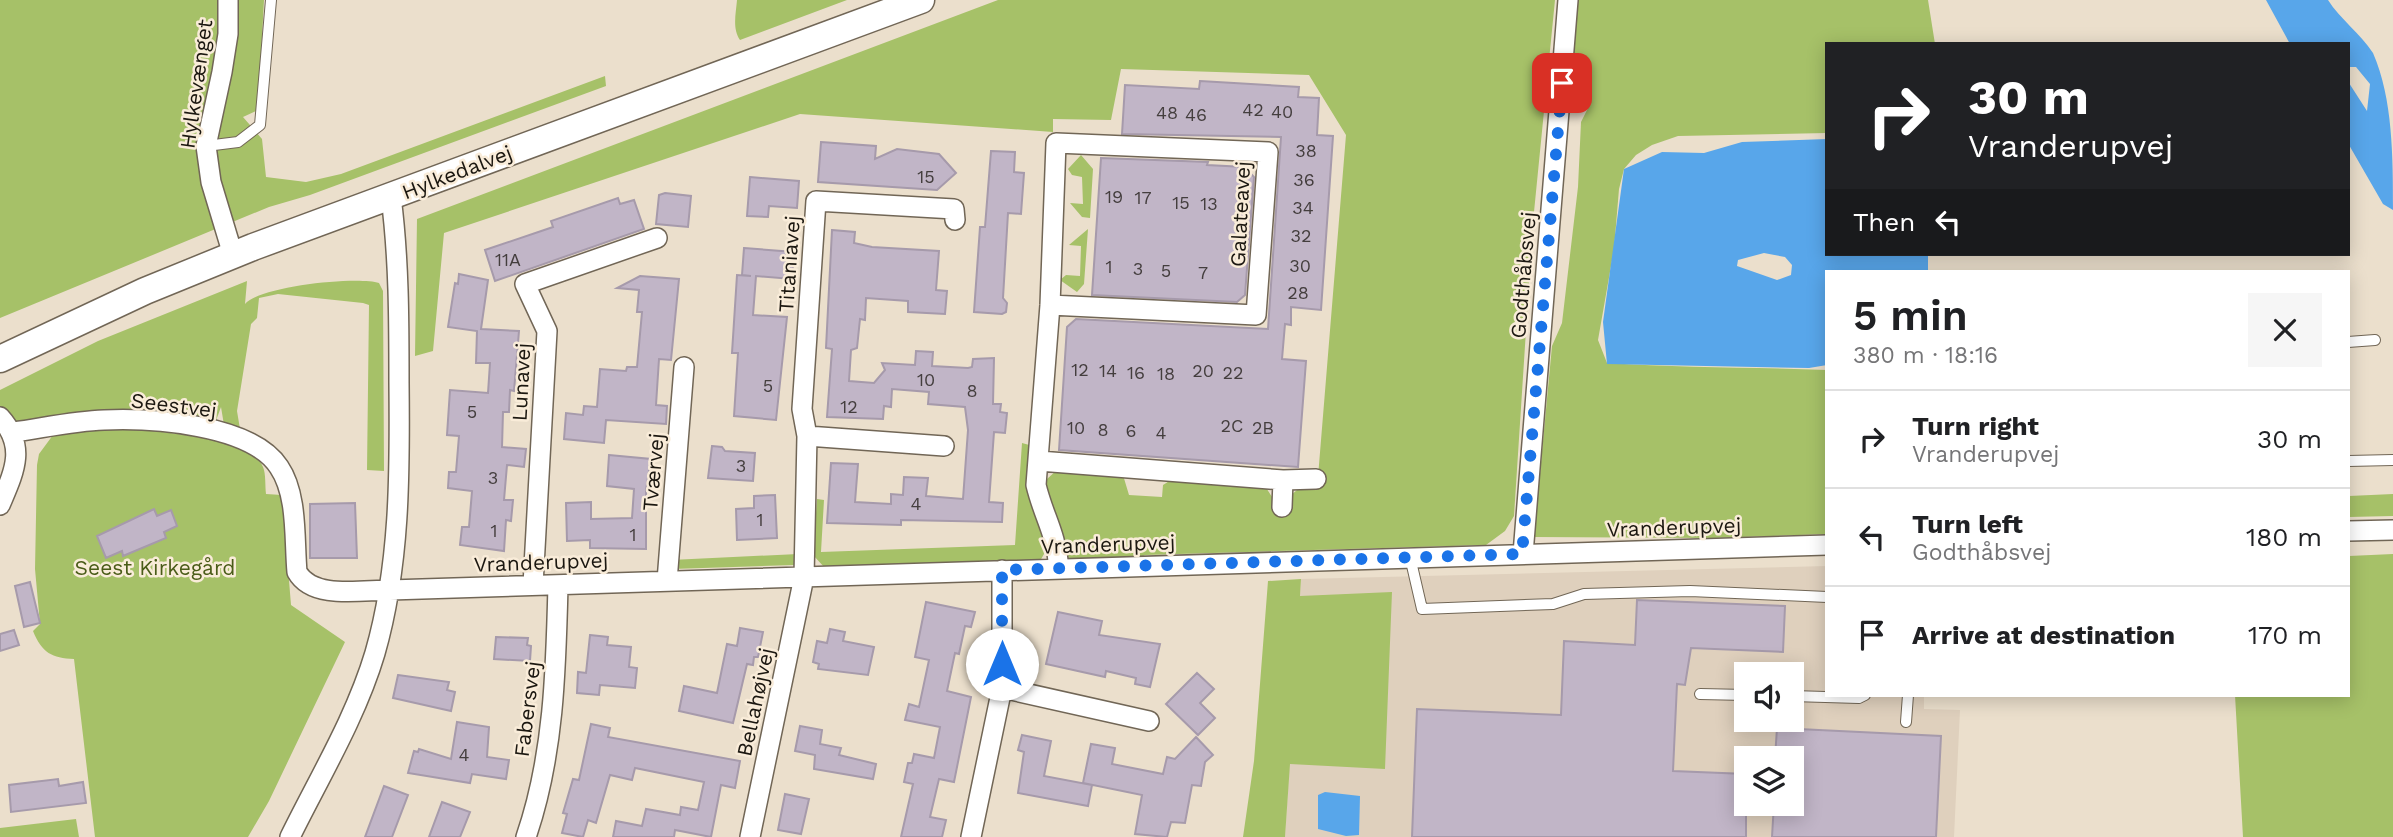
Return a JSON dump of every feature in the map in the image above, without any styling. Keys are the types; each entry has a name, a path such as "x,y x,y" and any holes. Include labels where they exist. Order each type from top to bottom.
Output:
{"street":[{"name":"Hylkevænget","path":"228,0 228,34 206,146 211,182 233,255"},
{"name":"Hylkedalvej","path":"0,359 66,326 233,255 921,0"},
{"name":"Godthåbsvej","path":"1522,554 1568,0"},
{"name":"Galateavej","path":"1050,305 1256,316 1268,152 1056,143 1050,305 1036,485 1041,505 1052,525 1059,569"},
{"path":"290,837 352,712 374,655 390,590 400,471 399,284 391,197"},
{"name":"Titaniavej","path":"804,577 807,436 802,409 816,201 954,209 955,220"},
{"name":"Lunavej","path":"533,585 547,331 525,284 657,238"},
{"name":"Tværvej","path":"667,581 684,367"},
{"path":"0,417 14,432 16,452 12,475 0,505"},
{"name":"Seestvej","path":"14,432 104,420 194,426 234,436 261,450 279,466 290,493 297,572 302,581 316,589 390,590"},
{"path":"807,436 944,446"},
{"path":"1039,461 1283,480 1316,479"},
{"path":"1282,507 1283,480"},
{"path":"2350,531 2393,530"},
{"name":"Vranderupvej","path":"390,590 1825,545"},
{"path":"971,837 1002,688 1002,570"},
{"name":"Bellahøjvej","path":"750,837 804,577"},
{"name":"Fabersvej","path":"526,837 545,757 556,687 558,585"},
{"path":"1002,688 1149,721"}],"lane":[{"path":"206,146 238,142 260,125 271,0"},
{"path":"2350,342 2375,340"},
{"path":"2350,461 2393,460"},
{"path":"1410,557 1422,609 1553,604 1584,594 1690,591 1825,597"},
{"path":"1700,694 1734,695"},
{"path":"1804,696 1825,697"},
{"path":"1826,697 1861,697"},
{"path":"1906,722 1908,697"}],"shaded area":[{"path":"1825,566 1825,697 1924,697 1924,709 1960,710 1954,837 1285,837 1301,579"}],"green space":[{"path":"0,0 264,0 258,110 243,117 262,139 266,177 306,182 341,174 605,76 606,86 310,195 269,207 0,318"},
{"path":"737,0 847,0 740,40 735,26"},
{"path":"998,0 1555,0 1533,222 1514,516 1505,531 1486,545 1145,555 1138,559 1071,561 1066,553 1047,487 1047,479 1057,470 1123,475 1129,495 1162,497 1163,485 1171,480 1265,486 1274,500 1290,496 1297,490 1317,489 1346,135 1309,75 1121,69 1111,120 1053,119 1053,132 800,114 444,233 433,351 415,356 417,219"},
{"path":"1575,0 1928,0 1935,42 1825,42 1825,133 1678,136 1652,145 1636,155 1624,169 1619,189 1614,249 1598,340 1607,363 1825,370 1825,534 1713,538 1534,537 1552,346 1562,323 1578,187 1581,122 1588,108 1571,83"},
{"path":"1081,155 1093,169 1090,218 1082,217 1070,203 1083,204 1082,177 1072,175 1068,169"},
{"path":"1088,229 1084,284 1077,292 1060,280 1066,275 1080,276 1081,246 1069,245"},
{"path":"247,281 245,304 269,292 309,284 351,281 379,283 383,291 384,471 367,470 369,305 363,303 278,294 259,298 257,318 251,324 237,411 241,435 224,425 221,407 214,426 19,426 0,414 0,390 98,341"},
{"name":"Seest Kirkegård","path":"108,427 192,436 238,448 254,456 264,470 266,494 282,495 291,605 345,642 269,801 248,837 95,837 74,659 49,653 40,645 33,631 40,624 35,569 37,465 39,454 53,435"},
{"path":"1022,443 1033,446 1048,547 1040,561 825,568 813,555 817,499 824,500 821,552 1015,545"},
{"path":"2393,494 2393,516 2350,517 2350,496"},
{"path":"798,554 794,565 672,569 671,560"},
{"path":"2393,554 2393,837 2243,837 2235,697 2350,697 2350,556"},
{"path":"1301,579 1300,596 1392,592 1385,769 1290,764 1285,837 1243,837 1254,761 1268,581"},
{"path":"76,819 79,837 0,837 0,828"}],"water":[{"path":"2266,0 2328,0 2373,53 2385,89 2388,109 2393,210 2383,204 2350,147 2350,85 2367,111 2370,84 2356,67 2350,67 2350,42 2289,42"},
{"path":"1825,139 1825,256 1928,256 1928,270 1825,270 1825,365 1809,368 1607,364 1603,322 1624,169 1662,152 1704,153 1742,142","holes":["1764,253 1785,257 1792,265 1791,275 1777,280 1737,266 1738,260"]},
{"path":"1325,792 1360,796 1359,835 1346,836 1318,829 1318,795"}],"building":[{"path":"1200,81 1299,87 1298,97 1319,98 1317,135 1333,136 1321,310 1291,307 1291,325 1285,324 1282,359 1306,361 1298,467 1059,450 1067,327 1076,319 1268,329 1281,137 1122,134 1125,85 1199,89"},
{"path":"821,142 876,146 875,159 897,149 939,154 956,173 937,190 818,182"},
{"path":"991,151 1015,152 1014,172 1024,173 1021,214 1008,213 1003,298 1007,303 1006,312 1002,314 974,312 980,227 985,227"},
{"path":"1101,158 1208,162 1207,165 1245,167 1254,177 1245,295 1237,302 1092,295"},
{"path":"750,177 799,181 797,208 769,206 768,217 747,216"},
{"path":"665,193 691,196 688,227 656,224 659,195"},
{"path":"618,198 620,204 634,200 644,229 495,281 485,250 553,227 551,221"},
{"path":"832,230 855,232 854,243 872,247 939,251 936,290 947,291 945,314 908,312 908,301 866,298 865,320 860,319 857,348 851,350 849,381 874,383 885,370 882,363 915,365 916,351 933,352 932,366 968,368 972,367 973,359 994,358 993,404 1001,404 1000,412 1007,413 1005,433 994,432 989,502 1003,503 1002,522 901,520 901,525 827,523 831,463 858,464 855,502 891,504 891,494 903,495 904,477 928,478 926,496 963,499 968,430 965,407 928,404 929,392 892,389 891,407 884,406 883,419 827,417 832,349 826,348"},
{"path":"744,248 794,252 792,279 756,276 753,315 787,317 776,420 734,416 738,353 732,353 737,275 751,276 742,275"},
{"path":"459,274 488,280 481,329 519,331 514,391 510,390 509,412 503,412 502,447 526,449 524,467 507,465 504,500 513,500 511,521 506,520 504,551 460,545 462,527 469,527 472,491 448,488 449,472 456,472 459,436 447,435 450,390 488,393 490,363 476,363 477,331 448,327"},
{"path":"640,276 679,279 671,360 659,359 656,405 667,406 666,424 606,420 604,443 564,439 566,413 583,415 584,406 597,407 600,369 626,371 627,367 637,367 642,312 637,312 639,290 617,288"},
{"path":"712,446 722,447 725,451 755,453 753,481 708,478"},
{"path":"609,455 651,459 646,490 646,549 590,548 590,540 567,541 566,503 591,502 591,519 632,518 634,489 607,486"},
{"path":"775,495 777,538 737,540 736,509 754,508 754,496"},
{"path":"355,503 357,558 310,558 310,504"},
{"path":"154,509 157,516 171,510 177,526 164,532 166,538 123,556 122,551 106,558 97,536"},
{"path":"30,582 40,623 24,627 15,586"},
{"path":"1637,600 1785,606 1783,652 1691,648 1685,685 1677,684 1673,771 1734,774 1734,816 1746,816 1746,837 1412,837 1417,709 1561,715 1564,641 1635,645"},
{"path":"926,602 975,612 971,627 965,626 959,654 955,653 947,691 971,697 954,782 939,779 930,817 946,820 942,837 901,837 913,784 904,782 908,763 912,763 914,754 934,758 940,727 905,720 909,704 919,707 929,660 915,657"},
{"path":"1058,612 1102,621 1099,635 1160,644 1150,687 1135,684 1136,678 1106,671 1105,677 1046,664"},
{"path":"740,628 763,632 758,657 754,657 753,665 747,664 733,723 679,711 684,686 717,693 727,644 737,646"},
{"path":"830,629 845,632 843,641 874,647 868,675 818,669 819,664 813,662 817,641 827,643"},
{"path":"14,630 19,645 0,651 0,634"},
{"path":"590,635 608,637 607,645 631,647 629,667 637,668 635,688 600,685 599,695 577,693 578,672 586,673"},
{"path":"496,637 528,638 527,645 531,646 530,661 494,659"},
{"path":"1197,673 1214,689 1200,703 1215,718 1198,735 1166,704"},
{"path":"398,675 449,682 447,690 455,692 451,711 393,698"},
{"path":"457,722 489,727 487,757 509,760 506,779 472,774 470,783 408,773 414,751 418,752 419,749 451,759"},
{"path":"591,724 610,728 608,737 740,761 735,788 721,785 711,837 675,830 674,837 613,837 616,821 642,826 646,809 680,815 681,807 698,810 704,782 635,768 632,780 610,775 596,823 588,820 583,837 562,833 567,814 563,813 573,779 579,780"},
{"path":"800,726 822,730 820,744 841,748 839,755 876,764 873,779 814,769 815,755 795,751"},
{"path":"1804,729 1941,736 1936,837 1772,837 1773,816 1804,816 1804,746 1776,746 1777,732 1804,732"},
{"path":"1022,735 1051,741 1044,776 1092,785 1088,806 1018,793 1024,752 1018,750"},
{"path":"1196,737 1213,755 1205,762 1201,786 1192,785 1185,823 1171,822 1167,837 1135,834 1142,795 1083,783 1091,744 1115,748 1112,764 1163,774 1167,757 1175,759"},
{"path":"58,779 59,786 83,782 86,803 11,812 9,785"},
{"path":"384,786 408,795 392,837 365,837"},
{"path":"785,794 809,799 801,834 778,830"},
{"path":"442,802 470,812 460,837 429,837"}],"route":[{"path":"1002,664 1002,570 1522,554 1562,83"}]}
